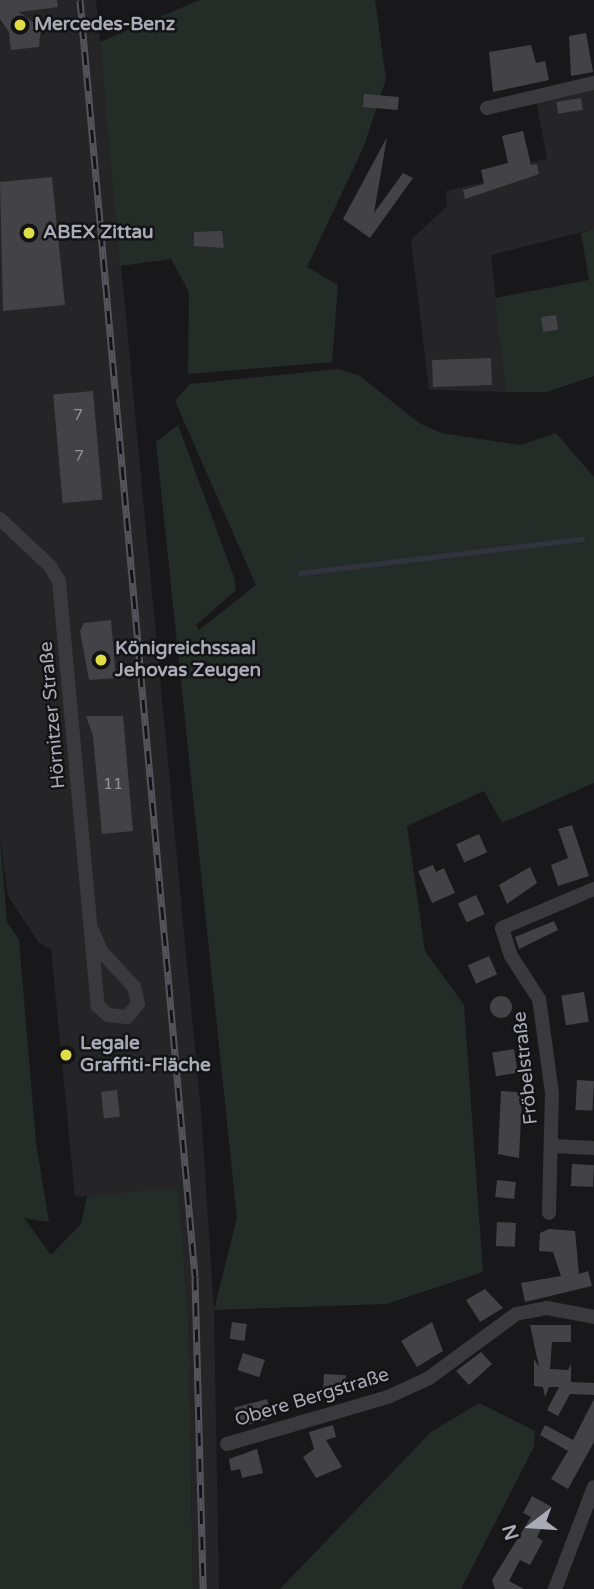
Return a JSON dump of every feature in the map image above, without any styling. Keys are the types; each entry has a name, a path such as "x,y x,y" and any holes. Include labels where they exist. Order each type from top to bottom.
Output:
{"street":[{"path":"487,107 594,83"},
{"name":"Hörnitzer Straße","path":"0,519 50,565 59,581 98,1006 107,1015 127,1017 138,1004 134,986 101,951 93,932"},
{"name":"Fröbelstraße","path":"549,1213 552,1093 539,999 511,956 502,928 594,889"},
{"name":"Fröbelstraße","path":"552,1146 594,1148"},
{"name":"Obere Bergstraße","path":"227,1444 388,1397 429,1378 516,1314 547,1308 594,1317"},
{"path":"555,1589 594,1487"}],"shaded area":[{"path":"0,0 96,0 201,1112 214,1310 219,1589 193,1589 188,1311 178,1189 75,1197 51,949 39,943 8,896 0,838"},
{"path":"200,0 375,0 386,79 364,146 307,267 338,285 332,362 188,374 189,292 171,259 120,266 100,42"},
{"path":"594,88 594,229 491,255 506,392 429,390 411,240 447,206 446,191 501,178 499,169 547,159 536,100"},
{"path":"594,229 594,376 546,392 506,392 495,298 589,280 581,233"},
{"path":"338,369 360,376 419,423 441,433 520,445 556,433 594,477 594,783 502,823 484,791 407,826 425,951 464,1005 483,1272 386,1304 214,1310 237,1218 156,442 178,425 234,577 236,590 196,625 199,630 256,585 175,401 190,384"},
{"path":"0,838 7,922 19,940 36,1143 49,1222 24,1218 51,1255 81,1224 87,1196 178,1188 188,1311 193,1589 0,1589"},
{"path":"479,1403 535,1431 534,1447 461,1589 280,1589 431,1432"}],"building":[{"name":"Mercedes-Benz","path":"0,0 57,0 58,7 19,12 41,28 39,47 11,50 9,32 0,19"},
{"path":"586,33 593,72 571,76 569,36"},
{"path":"531,45 536,63 545,61 549,80 493,92 489,52"},
{"path":"364,94 399,97 398,110 363,107"},
{"path":"581,98 583,110 558,114 556,102"},
{"path":"523,131 531,165 537,164 539,174 465,199 463,190 484,184 481,170 508,163 502,136"},
{"path":"387,137 374,213 403,173 413,178 370,238 343,219"},
{"name":"ABEX Zittau","path":"52,177 65,305 3,311 0,182"},
{"path":"222,231 224,248 194,246 194,232"},
{"path":"556,315 558,330 543,332 541,317"},
{"path":"491,358 492,385 433,387 432,360"},
{"path":"93,391 102,500 63,503 53,394"},
{"name":"Königreichssaal Jehovas Zeugen","path":"111,620 116,678 89,680 80,631 84,623"},
{"path":"86,716 123,716 133,831 102,834 93,736"},
{"path":"572,825 589,876 558,886 551,865 568,858 558,829"},
{"path":"479,834 487,852 464,862 456,844"},
{"path":"433,865 436,872 444,868 455,893 432,903 418,871"},
{"path":"530,867 537,883 507,904 499,885"},
{"path":"476,895 485,914 467,922 458,903"},
{"path":"554,921 558,930 519,949 515,937"},
{"path":"489,956 497,974 476,984 468,965"},
{"path":"584,992 589,1022 566,1025 561,996"},
{"path":"501,996 509,999 512,1007 509,1015 501,1018 493,1015 490,1007 493,999"},
{"path":"514,1049 518,1073 496,1076 492,1052"},
{"path":"577,1080 594,1081 592,1111 575,1110"},
{"path":"117,1090 120,1117 104,1119 101,1092"},
{"path":"501,1091 517,1092 522,1098 519,1158 498,1154"},
{"path":"572,1164 594,1165 593,1187 571,1186"},
{"path":"497,1180 516,1182 514,1199 495,1197"},
{"path":"497,1222 516,1223 515,1247 496,1246"},
{"path":"549,1229 575,1231 579,1274 588,1271 592,1286 525,1302 521,1283 561,1276 553,1252 539,1251 540,1233"},
{"path":"485,1289 503,1308 480,1322 466,1300"},
{"path":"232,1322 247,1324 244,1341 230,1339"},
{"path":"432,1322 443,1351 417,1367 401,1341"},
{"path":"530,1325 571,1325 571,1342 552,1342 550,1369 568,1370 571,1364 571,1382 594,1383 594,1395 570,1394 558,1416 547,1410 559,1387 549,1387 545,1397 543,1387 534,1386 534,1359 539,1367"},
{"path":"481,1352 492,1364 469,1385 456,1371"},
{"path":"243,1353 265,1360 259,1377 237,1370"},
{"path":"324,1374 346,1375 345,1394 323,1393"},
{"path":"267,1399 272,1418 239,1427 234,1408"},
{"path":"594,1399 594,1442 568,1489 551,1479 568,1451 540,1435 545,1425 573,1440"},
{"path":"333,1425 336,1437 326,1440 342,1467 316,1478 303,1457 314,1449 309,1432"},
{"path":"257,1449 263,1473 242,1478 240,1469 231,1471 229,1459"},
{"path":"532,1496 552,1507 537,1537 543,1541 530,1565 520,1560 509,1581 524,1589 495,1589 492,1580 531,1517 523,1513"}],"waterway":[{"path":"300,573 582,539"}],"railway":[{"path":"80,0 195,1277 203,1589"}],"place":[{"name":"Mercedes-Benz","path":"20,25"},
{"name":"ABEX Zittau","path":"29,233"},
{"name":"Königreichssaal Jehovas Zeugen","path":"101,660"},
{"name":"Legale Graffiti-Fläche","path":"66,1055"}]}
